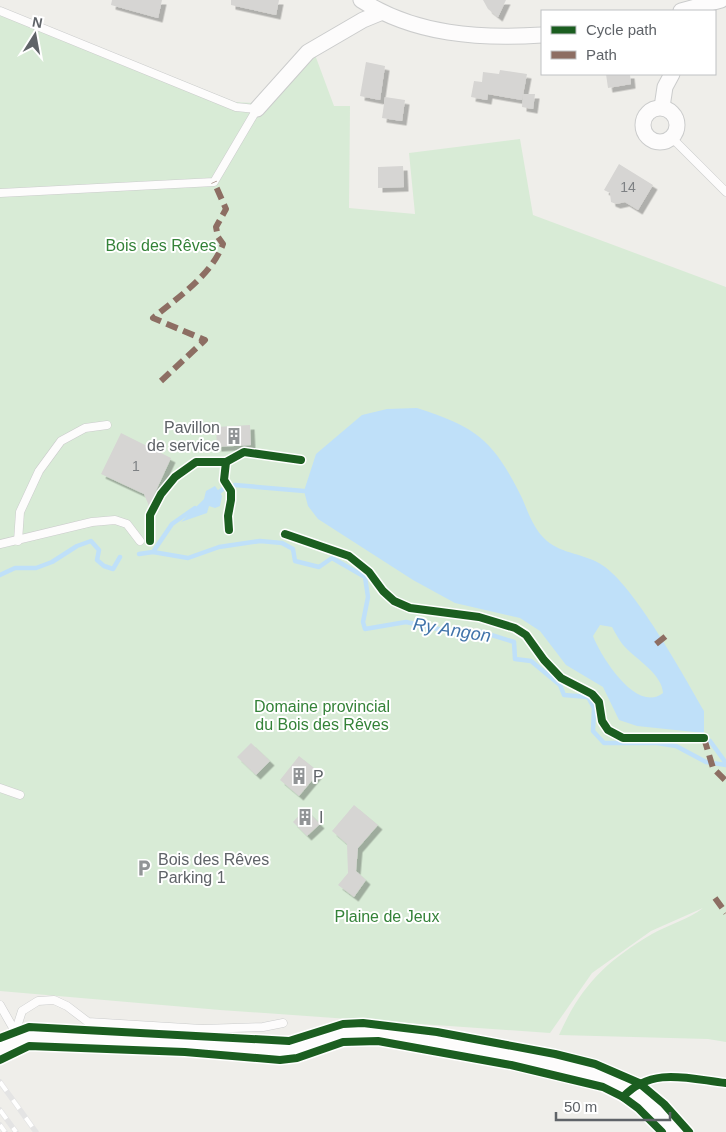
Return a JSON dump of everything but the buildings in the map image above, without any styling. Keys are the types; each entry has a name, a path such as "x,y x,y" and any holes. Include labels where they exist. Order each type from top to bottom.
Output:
{"street":[{"path":"361,0 380,13 428,28 474,36 541,35"},
{"path":"685,10 721,0"},
{"path":"257,108 308,52 363,20 380,13"},
{"path":"662,107 665,87 671,75"},
{"path":"662,107 671,111 677,119 677,129 672,138 661,142 650,140 643,130 643,118 650,110 662,107"},
{"path":"11,1040 32,1034 264,1050 292,1050 347,1032 385,1034 517,1058 602,1078 630,1090 652,1108 674,1132"}],"lane":[{"path":"0,11 236,107 257,108 214,182 0,193"},
{"path":"672,138 726,192"},
{"path":"18,541 20,512 39,471 61,442 85,428 107,425"},
{"path":"0,544 92,522 115,520 127,524 140,541"},
{"path":"0,788 20,795"},
{"path":"11,1040 22,1011 38,1002 54,1000 68,1006 88,1022 202,1029 263,1027 283,1023"},
{"path":"0,1004 11,1040"}],"green space":[{"name":"Domaine provincial du Bois des Rêves","path":"0,7 235,102 254,103 311,44 334,106 350,106 349,208 415,214 409,153 520,139 533,215 726,287 726,1042 708,1039 559,1035 576,1002 608,965 635,944 703,908 651,931 592,973 550,1033 220,1010 0,991"}],"water":[{"path":"417,408 438,415 469,430 492,449 512,479 532,521 542,537 560,549 596,561 615,576 629,591 658,632 704,711 704,733 637,726 619,720 603,687 566,665 540,631 520,618 455,603 413,580 318,519 308,506 304,491 316,454 362,415 387,409","holes":["600,625 612,627 623,645 654,674 662,686 663,693 653,697 642,696 632,690 612,669 593,636"]},
{"path":"215,486 222,496 220,506 215,508 209,506 207,513 181,522 204,499 206,491"}],"waterway":[{"name":"Ry Angon","path":"235,485 304,491"},
{"name":"Ry Angon","path":"214,496 223,489"},
{"name":"Ry Angon","path":"139,554 153,552 172,524 195,508"},
{"name":"Ry Angon","path":"0,575 15,568 36,568 52,562 77,546 91,541 99,550 97,560 104,566 113,569 120,557"},
{"name":"Ry Angon","path":"153,552 188,558 219,547 260,541 282,543 293,549 295,561 319,567 332,558 365,577 368,597 363,622 365,629 406,622 443,630 482,632 514,642 515,659 531,661 560,685 564,695 588,697 594,708 593,731 604,743 657,743 676,746 706,762 726,765"},
{"name":"Ry Angon","path":"710,741 726,763"}],"railway":[{"path":"0,1082 36,1132"},
{"path":"0,1110 16,1132"},
{"path":"0,1125 5,1132"}],"marked path":[{"path":"161,381 205,340 153,318 193,285 218,256 223,244 218,237 216,227 226,209 214,182"},
{"path":"656,644 666,636"},
{"path":"704,738 713,768 726,781"},
{"path":"715,898 726,913"}],"cycle path":[{"path":"150,541 150,515 161,494 175,477 196,462 226,462 244,452 301,460"},
{"path":"226,462 224,480 231,491 228,516 229,530"},
{"path":"285,534 349,556 369,572 383,591 394,601 410,608 479,617 515,628 526,635 544,660 561,678 592,694 599,702 602,721 608,730 623,738 704,738"},
{"path":"0,1038 29,1027 289,1041 343,1024 363,1023 437,1032 555,1054 595,1064 639,1083 664,1104 689,1132"},
{"path":"0,1060 29,1046 185,1052 280,1060 297,1058 343,1042 378,1041 511,1065 603,1087 623,1097 638,1108 662,1132"},
{"path":"623,1097 634,1087 646,1081 659,1078 685,1077 726,1083"}],"place":[{"name":"Pavillon de service","path":"234,436"},
{"name":"P","path":"299,776"},
{"name":"I","path":"305,817"},
{"name":"Bois des Rêves Parking 1","path":"144,868"}],"park label":[{"name":"Bois des Rêves","path":"161,245"},
{"name":"Plaine de Jeux","path":"387,916"}]}
